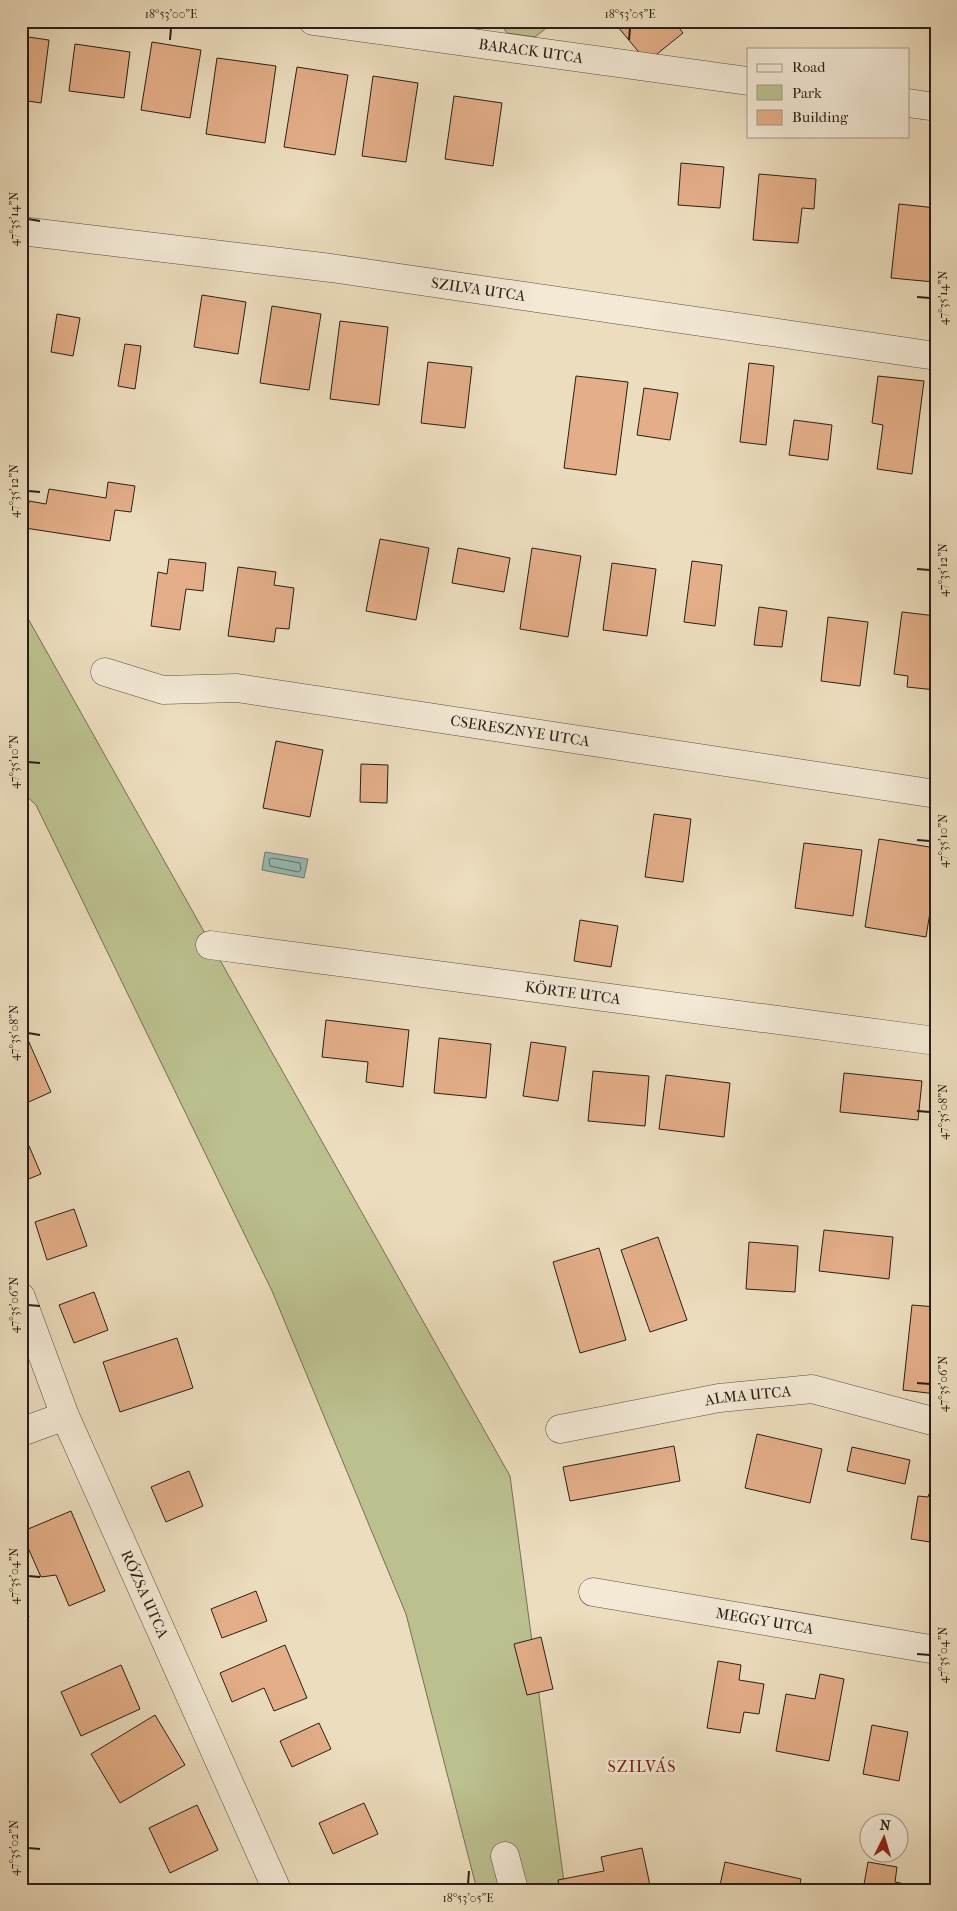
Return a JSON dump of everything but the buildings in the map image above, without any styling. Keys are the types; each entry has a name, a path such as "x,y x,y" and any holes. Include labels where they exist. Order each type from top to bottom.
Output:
{"street":[{"name":"BARACK UTCA","path":"313,21 747,81"},
{"path":"910,103 936,107"},
{"name":"SZILVA UTCA","path":"21,232 331,268 936,356"},
{"name":"CSERESZNYE UTCA","path":"105,672 163,690 237,688 936,794"},
{"name":"KÖRTE UTCA","path":"210,945 936,1041"},
{"name":"RÓZSA UTCA","path":"21,1297 65,1416 277,1890"},
{"name":"ALMA UTCA","path":"560,1429 718,1398 812,1389 936,1422"},
{"path":"21,1432 65,1416"},
{"name":"MEGGY UTCA","path":"593,1592 936,1650"},
{"path":"505,1856 514,1890"}],"green space":[{"path":"499,21 555,21 535,37 507,33"},
{"path":"21,606 510,1476 565,1890 477,1890 406,1614 272,1291 36,805 21,791"}],"water":[{"path":"265,852 308,859 304,878 262,870"}],"district":[{"name":"SZILVÁS","path":"642,1766"}]}
